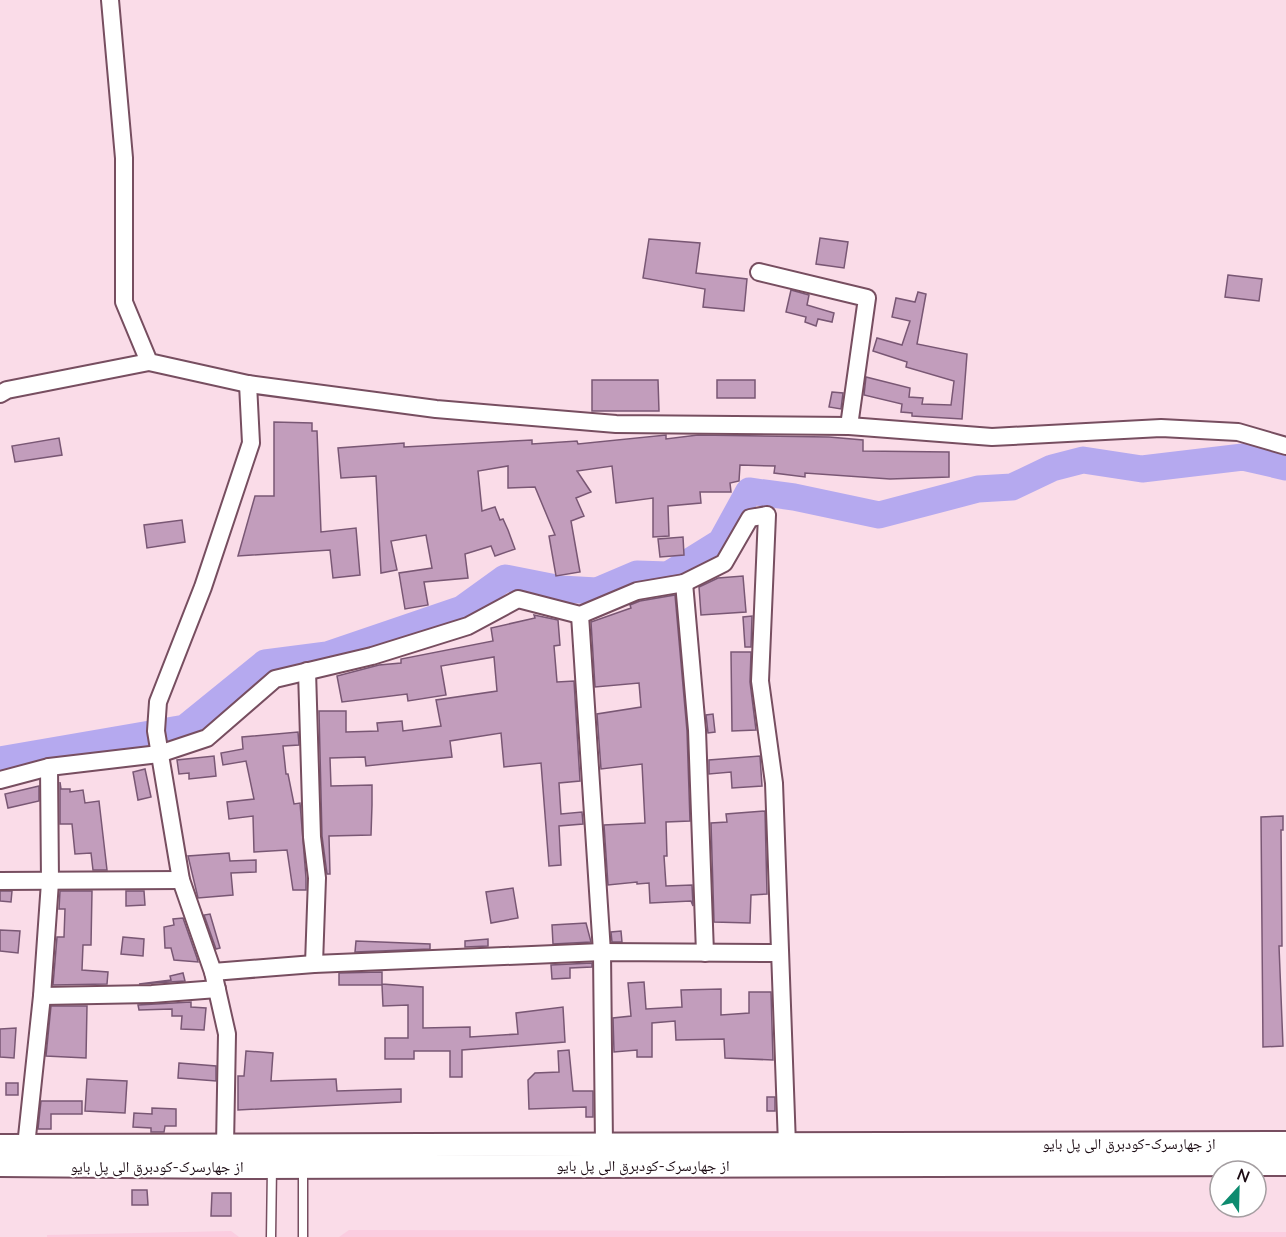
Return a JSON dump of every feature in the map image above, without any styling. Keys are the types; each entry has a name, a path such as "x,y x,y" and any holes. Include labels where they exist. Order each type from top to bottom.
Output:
{"street":[{"path":"110,0 124,158 124,302 149,362"},
{"path":"759,272 867,298 849,426"},
{"path":"0,394 7,390 149,362 248,384 436,409 616,424 849,426 992,437 1161,428 1238,432 1286,446"},
{"path":"225,1146 227,1034 213,972 181,880 157,743 158,702 204,586 251,443 248,384"},
{"path":"0,780 157,743 207,738 275,679 372,656 468,626 518,599 580,615 637,591 684,583 724,563 750,518 767,515 760,681 774,783 788,1144"},
{"path":"684,583 697,730 705,953"},
{"path":"580,615 602,952 604,1145"},
{"path":"308,671 312,837 317,878 314,964"},
{"path":"26,1146 42,996 50,882 49,767"},
{"path":"0,881 181,880"},
{"path":"213,972 314,964 602,952 780,953"},
{"path":"42,996 133,995 217,989"},
{"name":"از جهارسرک-کودبرق الی پل بایو","path":"0,1165 604,1145 1286,1143"},
{"name":"از جهارسرک-کودبرق الی پل بایو","path":"0,1146 225,1146 272,1157"},
{"name":"از جهارسرک-کودبرق الی پل بایو","path":"303,1156 1286,1164"}],"lane":[{"path":"303,1156 303,1237"},
{"path":"271,1237 272,1157"}],"shaded area":[{"path":"349,1230 1286,1232 1286,1237 339,1237"},
{"path":"231,1231 239,1237 47,1237 47,1235"}],"building":[{"path":"820,238 848,242 844,268 816,264"},
{"path":"649,239 700,243 696,273 747,279 744,311 703,307 705,289 643,278"},
{"path":"1228,275 1262,279 1259,301 1225,297"},
{"path":"791,290 809,295 807,305 834,313 832,322 818,319 816,326 805,322 806,317 786,312"},
{"path":"918,292 926,294 917,344 967,354 962,419 912,416 912,413 901,412 902,404 864,395 866,377 910,388 909,397 923,398 922,404 951,405 954,381 906,367 907,362 873,351 877,338 902,345 910,321 892,317 896,298 915,302"},
{"path":"592,380 658,380 659,411 592,411"},
{"path":"717,380 755,380 755,398 717,398"},
{"path":"832,392 843,393 841,409 829,407"},
{"path":"274,422 312,423 312,431 317,431 321,532 356,528 360,575 333,578 330,550 238,556 255,496 274,496"},
{"path":"666,435 666,439 698,435 829,437 863,440 863,451 949,452 949,477 890,479 805,473 805,477 774,473 775,466 740,465 739,481 730,483 731,492 700,492 701,503 668,506 669,536 653,537 653,498 616,503 612,466 577,471 591,492 576,498 584,516 571,521 580,572 556,576 549,536 555,535 535,487 508,488 508,466 478,471 482,511 495,507 500,520 503,519 515,549 495,556 491,546 465,554 468,578 424,582 428,605 405,609 399,573 432,568 426,535 391,541 397,570 381,573 376,476 341,478 338,448 404,443 404,447 532,440 532,444 577,441 578,444"},
{"path":"59,438 62,455 15,462 12,446"},
{"path":"182,520 185,542 147,548 144,525"},
{"path":"683,537 684,555 660,557 658,539"},
{"path":"743,576 746,612 701,615 699,587 718,578"},
{"path":"675,595 687,731 690,821 666,822 667,856 664,856 666,886 692,885 693,906 691,901 650,903 649,883 608,885 604,825 645,823 642,764 601,769 597,714 641,707 639,683 595,687 591,622 631,608 630,605 640,601"},
{"path":"534,615 558,620 560,645 554,646 557,682 574,681 580,781 559,783 561,814 582,812 583,824 559,826 561,865 549,866 541,763 504,767 501,733 450,741 452,757 366,766 365,757 330,758 331,786 372,785 372,805 371,835 329,836 330,874 327,874 322,836 319,711 346,711 346,732 378,731 377,723 402,721 403,731 441,726 436,700 497,691 494,657 441,666 446,695 408,701 407,694 342,702 337,676 379,665 401,663 401,659 493,641 491,628 535,618"},
{"path":"752,616 751,647 745,647 743,617"},
{"path":"731,652 751,652 750,682 756,730 732,731"},
{"path":"713,714 715,732 708,733 706,715"},
{"path":"298,732 299,745 283,746 286,774 288,774 294,804 300,803 306,890 293,890 287,850 254,852 253,816 229,819 227,802 254,799 246,761 223,765 221,753 243,749 242,737"},
{"path":"214,756 216,776 189,779 189,773 179,774 177,760"},
{"path":"760,756 762,786 732,788 731,772 709,774 709,760"},
{"path":"145,769 151,797 138,800 133,772"},
{"path":"60,782 61,789 70,789 70,792 83,790 85,803 99,801 107,870 93,870 91,853 75,854 72,824 60,824"},
{"path":"39,786 39,801 8,808 5,794"},
{"path":"765,811 767,894 751,895 750,923 714,922 711,823 727,822 726,814"},
{"path":"1283,816 1283,830 1281,830 1282,946 1279,946 1283,1046 1263,1047 1261,817"},
{"path":"229,853 230,861 256,860 256,872 231,873 233,895 198,898 188,856"},
{"path":"513,888 518,918 491,923 486,892"},
{"path":"0,891 12,891 11,902 0,901"},
{"path":"60,891 92,891 91,945 83,945 82,970 108,972 107,984 53,985 57,937 64,937 65,909 59,909"},
{"path":"126,891 144,891 145,905 126,906"},
{"path":"210,914 220,948 216,949 204,915"},
{"path":"183,918 198,962 174,960 171,948 165,948 164,927 174,925 173,919"},
{"path":"586,923 591,942 553,944 552,925"},
{"path":"0,930 20,931 18,953 0,951"},
{"path":"621,931 622,942 612,942 611,932"},
{"path":"123,937 144,939 143,956 121,954"},
{"path":"488,939 488,946 465,947 465,941"},
{"path":"356,941 430,944 430,949 355,952"},
{"path":"592,963 592,967 570,968 570,978 552,979 551,965"},
{"path":"382,972 382,984 423,987 423,1028 470,1027 470,1037 518,1034 516,1013 563,1007 565,1042 462,1050 462,1077 450,1077 450,1051 414,1051 414,1059 385,1059 385,1038 408,1038 408,1005 383,1006 382,985 339,985 339,973"},
{"path":"183,973 185,981 139,984 171,980 170,976"},
{"path":"644,982 646,1009 682,1007 681,990 721,989 721,1015 749,1013 749,992 771,992 773,1060 725,1058 724,1039 676,1040 675,1021 652,1023 652,1057 637,1057 637,1050 614,1052 613,1018 631,1016 628,983"},
{"path":"191,1002 191,1007 206,1008 204,1030 181,1029 182,1016 172,1016 172,1009 139,1010 138,1005"},
{"path":"51,1006 87,1006 86,1058 46,1056"},
{"path":"16,1028 14,1058 0,1057 0,1029"},
{"path":"569,1050 573,1091 593,1091 593,1117 586,1117 586,1107 529,1109 528,1080 535,1073 559,1072 558,1051"},
{"path":"246,1051 273,1053 271,1081 336,1079 337,1091 401,1089 401,1102 238,1110 238,1076 244,1076"},
{"path":"179,1063 216,1066 216,1081 178,1078"},
{"path":"87,1079 127,1081 125,1113 85,1111"},
{"path":"6,1083 18,1083 18,1095 6,1095"},
{"path":"767,1097 775,1097 775,1111 767,1111"},
{"path":"41,1101 82,1101 82,1114 51,1114 51,1129 38,1129"},
{"path":"152,1108 176,1109 176,1126 165,1126 164,1132 151,1132 151,1128 133,1127 134,1113 152,1114"},
{"path":"132,1190 147,1190 148,1205 132,1205"},
{"path":"212,1193 231,1193 231,1216 211,1216"}],"waterway":[{"path":"0,760 185,728 265,663 327,655 462,609 505,578 561,589 597,591 637,574 668,575 721,542 749,491 794,497 879,515 978,489 1012,487 1052,468 1083,460 1142,469 1243,457 1286,467"}]}
